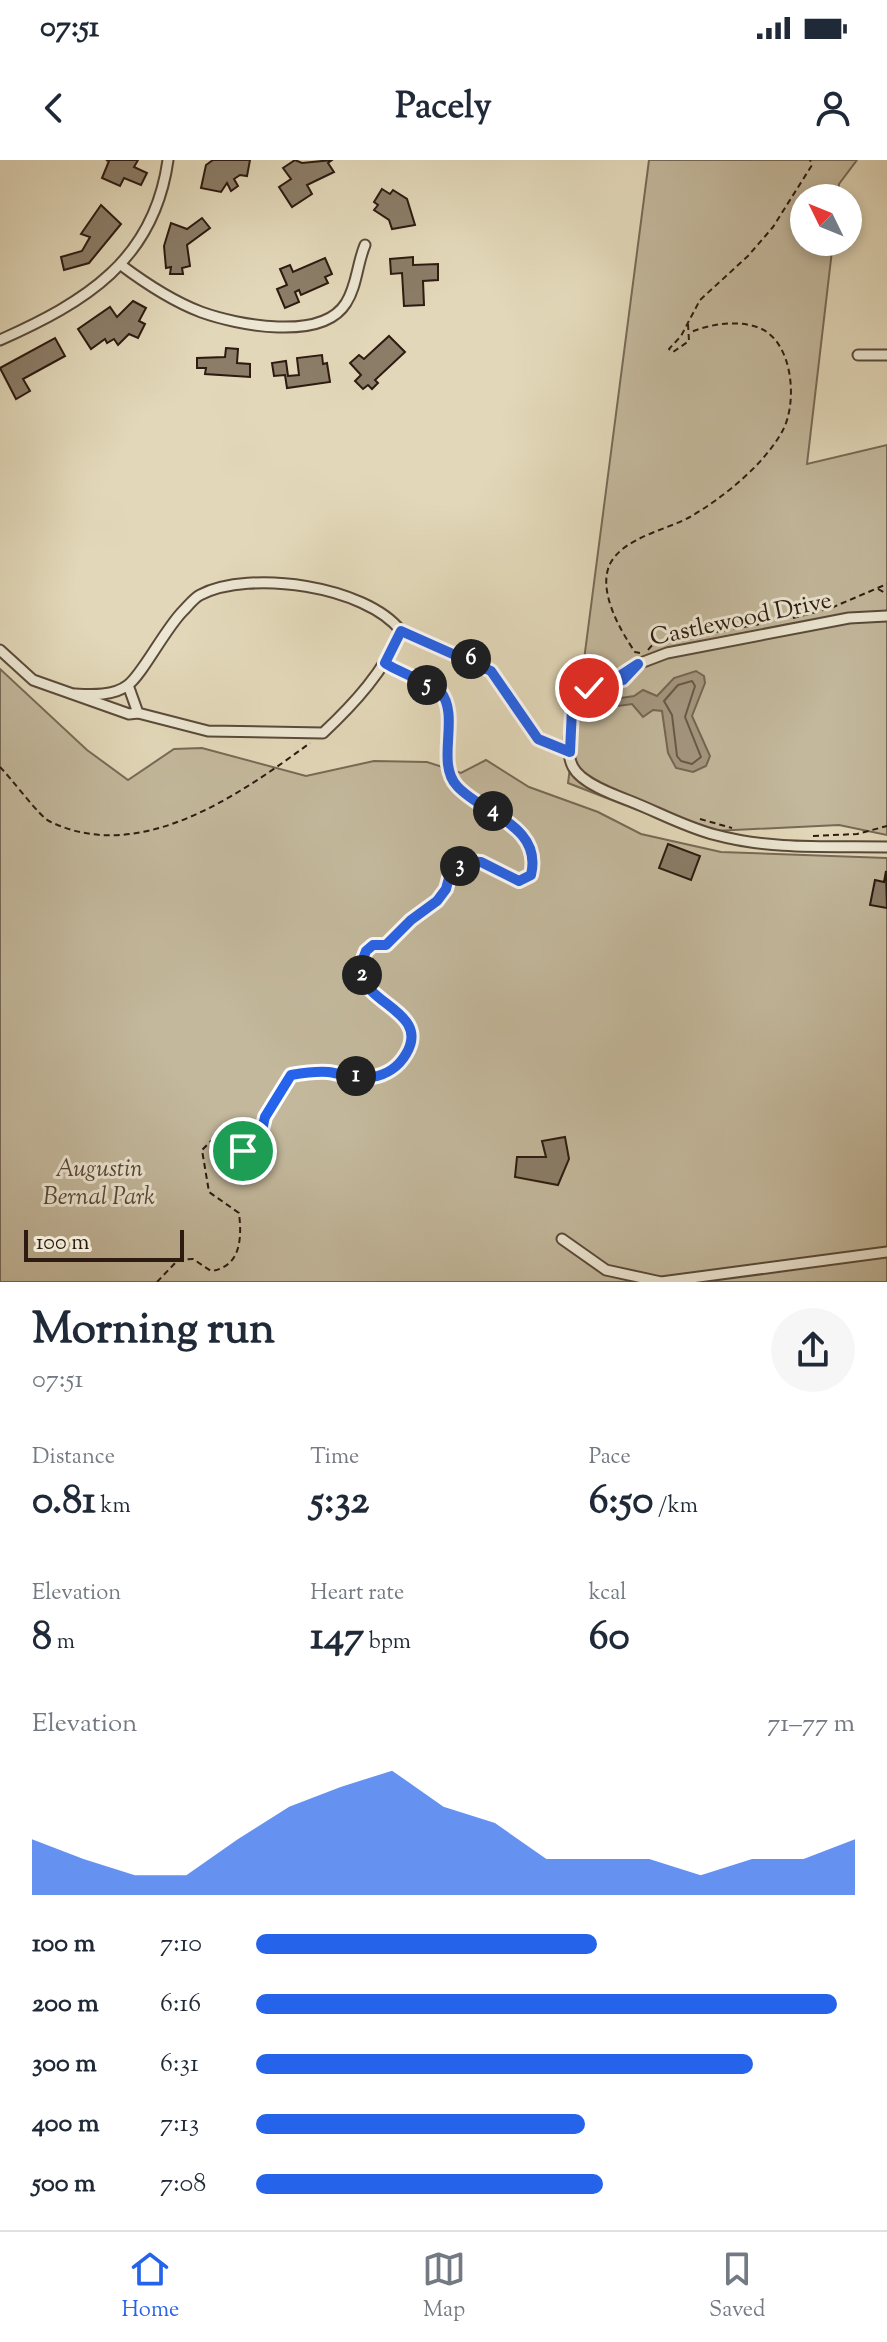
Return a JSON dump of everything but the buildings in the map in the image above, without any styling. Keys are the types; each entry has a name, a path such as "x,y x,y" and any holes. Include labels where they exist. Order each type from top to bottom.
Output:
{"street":[{"path":"0,340 57,315 86,296 121,265 152,216 164,183 168,160"},
{"path":"121,265 176,301 202,312 253,324 303,328 333,318 346,305 365,245"},
{"path":"858,355 887,355"},
{"path":"0,650 33,680 129,714 138,713 208,731 323,733 349,709 385,663 401,631 390,617 355,600 318,589 246,581 199,595 167,627 128,685 99,695 75,694"},
{"name":"Castlewood Drive","path":"570,752 572,709 584,684 615,679 638,664 667,653 849,618 887,616"},
{"path":"128,685 138,713"},
{"path":"570,752 571,765 577,773 615,795 712,834 743,842 887,847"},
{"path":"562,1239 606,1270 661,1282 887,1252"}],"lane":[{"path":"401,631 491,671 538,739 570,752"}],"path":[{"path":"688,324 691,332 683,348 673,352 669,349 688,324 700,300 748,256 773,227 801,186 812,165 810,160"},
{"path":"645,654 635,652 617,626 608,589 609,565 617,554 636,542 688,518 717,500 760,460 783,429 789,408 791,382 782,350 759,327 724,324 691,332"},
{"path":"638,664 654,643 667,637 681,638 745,624 781,622 831,608 887,584"},
{"path":"877,588 887,594"},
{"path":"157,1282 178,1260 193,1259 211,1271 224,1269 236,1256 241,1232 239,1213 209,1192 202,1150 205,1145 212,1140 243,1151 259,1143 265,1117 291,1075 325,1072 372,1077 391,1070 402,1061 411,1046 410,1030 405,1017 369,987 362,975 366,951 373,945 386,945 411,920 437,901 446,889 450,874 467,861 481,862 519,881 531,875 534,863 528,844 516,828 459,788 449,775 445,699 438,688 405,676 385,663"},
{"path":"0,767 46,820 76,830 134,836 194,816 323,733"},
{"path":"695,818 741,830"},
{"path":"805,836 857,834 887,826"}],"green space":[{"path":"649,160 857,160 839,184 790,184 790,256 831,256 807,464 887,445 887,835 839,825 694,832 568,783"},
{"name":"Augustin Bernal Park","path":"0,669 87,750 128,780 174,749 202,748 306,776 374,761 427,762 461,773 486,760 529,787 598,812 641,834 721,852 887,858 887,1282 0,1282"}],"water":[{"path":"696,671 704,676 705,683 692,716 710,756 706,766 693,772 676,768 668,753 662,711 653,710 643,717 632,704 618,706 614,699 634,696 643,690 657,696 674,678"}],"route":[{"path":"243,1151 259,1143 270,1106 291,1075 325,1072 372,1077 391,1070 402,1061 411,1046 410,1030 405,1017 369,987 362,975 362,960 366,951 373,945 386,945 411,920 426,911 446,889 450,874 467,861 481,862 519,881 531,875 534,863 528,844 516,828 459,788 449,775 445,699 438,688 405,676 385,663 401,631 468,658 491,671 538,739 570,752 572,709 584,684 615,679 638,664 623,680 589,688"}]}
